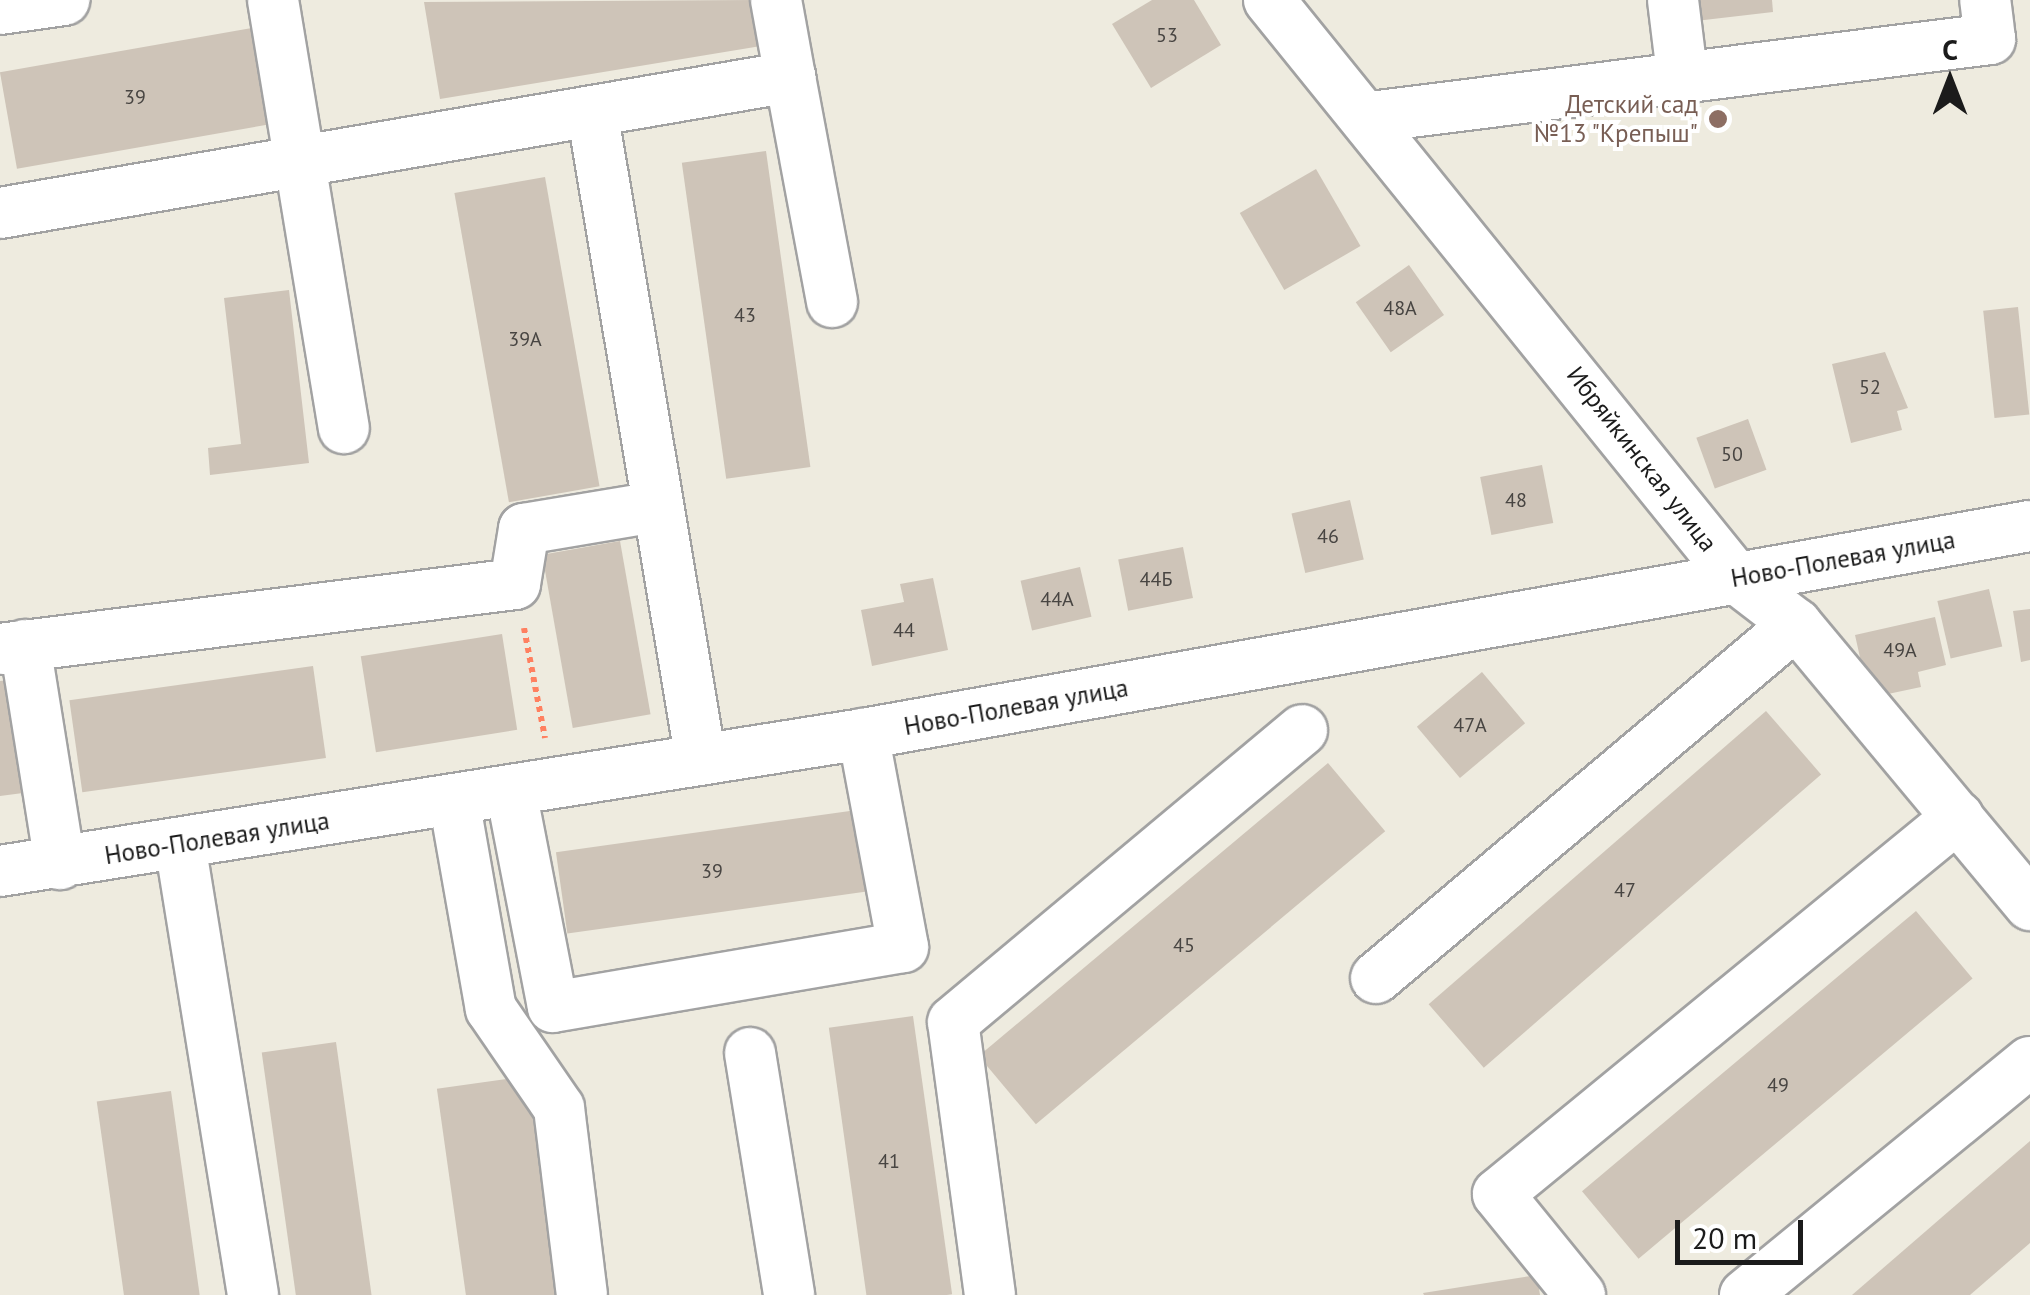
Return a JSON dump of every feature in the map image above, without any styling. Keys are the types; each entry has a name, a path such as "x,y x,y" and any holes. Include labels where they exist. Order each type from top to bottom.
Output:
{"street":[{"path":"0,9 64,0"},
{"path":"273,0 344,428"},
{"path":"776,0 832,302"},
{"name":"Ибряйкинская улица","path":"1269,0 1371,117 1736,578 1796,624 2030,905"},
{"path":"1673,0 1683,81"},
{"path":"1371,117 1683,81 1990,38 1985,0"},
{"path":"0,213 790,77"},
{"path":"592,111 701,760"},
{"path":"60,864 13,647 515,584 524,529 656,506"},
{"name":"Ново-Полевая улица","path":"0,871 864,734 2030,526"},
{"path":"1376,978 1796,624"},
{"path":"990,1295 953,1022 1302,730"},
{"path":"532,788 553,1006 903,947 864,734"},
{"path":"454,800 491,1009 559,1108 582,1295"},
{"path":"1580,1295 1498,1194 1958,818"},
{"path":"180,844 253,1295"},
{"path":"750,1053 788,1295"},
{"path":"1745,1295 2030,1062"}],"path":[{"path":"515,584 532,788"}],"building":[{"path":"753,0 761,46 440,99 424,2"},
{"path":"1152,0 1194,0 1221,45 1151,88 1112,24"},
{"path":"1685,0 1772,0 1773,12 1687,22"},
{"path":"257,27 274,124 17,169 0,72"},
{"path":"766,151 810,467 726,479 682,163"},
{"path":"1316,169 1360,246 1284,290 1240,213"},
{"path":"545,177 600,486 509,502 454,193"},
{"path":"1409,265 1444,315 1391,352 1356,302"},
{"path":"289,290 309,463 210,475 208,448 241,444 224,298"},
{"path":"2018,307 2029,414 1994,418 1983,311"},
{"path":"1885,352 1908,408 1897,411 1902,430 1851,443 1832,364"},
{"path":"1748,419 1766,470 1715,489 1696,438"},
{"path":"1542,465 1553,523 1491,535 1480,477"},
{"path":"1350,500 1364,559 1305,573 1292,513"},
{"path":"620,541 651,714 573,728 542,555"},
{"path":"1183,547 1193,598 1128,611 1118,560"},
{"path":"1080,567 1091,617 1032,630 1021,581"},
{"path":"933,578 948,650 872,666 861,610 904,602 900,584"},
{"path":"1989,589 2002,646 1951,658 1937,601"},
{"path":"2030,609 2030,660 2021,662 2013,611"},
{"path":"1935,617 1946,665 1918,672 1921,687 1869,698 1855,635"},
{"path":"502,634 517,730 376,752 361,656"},
{"path":"313,666 326,758 82,792 69,700"},
{"path":"1482,672 1525,723 1460,778 1417,727"},
{"path":"9,680 23,793 0,796 0,681"},
{"path":"1766,711 1821,774 1484,1068 1429,1004"},
{"path":"1328,763 1385,831 1036,1124 979,1056"},
{"path":"857,810 868,891 567,934 556,852"},
{"path":"1916,911 1973,978 1639,1259 1582,1191"},
{"path":"913,1016 952,1294 866,1295 829,1028"},
{"path":"336,1042 372,1295 296,1295 262,1052"},
{"path":"527,1076 558,1295 466,1295 437,1089"},
{"path":"171,1091 200,1295 124,1295 97,1101"},
{"path":"2030,1141 2030,1243 1970,1295 1852,1295"},
{"path":"1537,1275 1540,1295 1423,1293"}],"place":[{"name":"Детский сад №13 \"Крепыш\"","path":"1718,119"}]}
